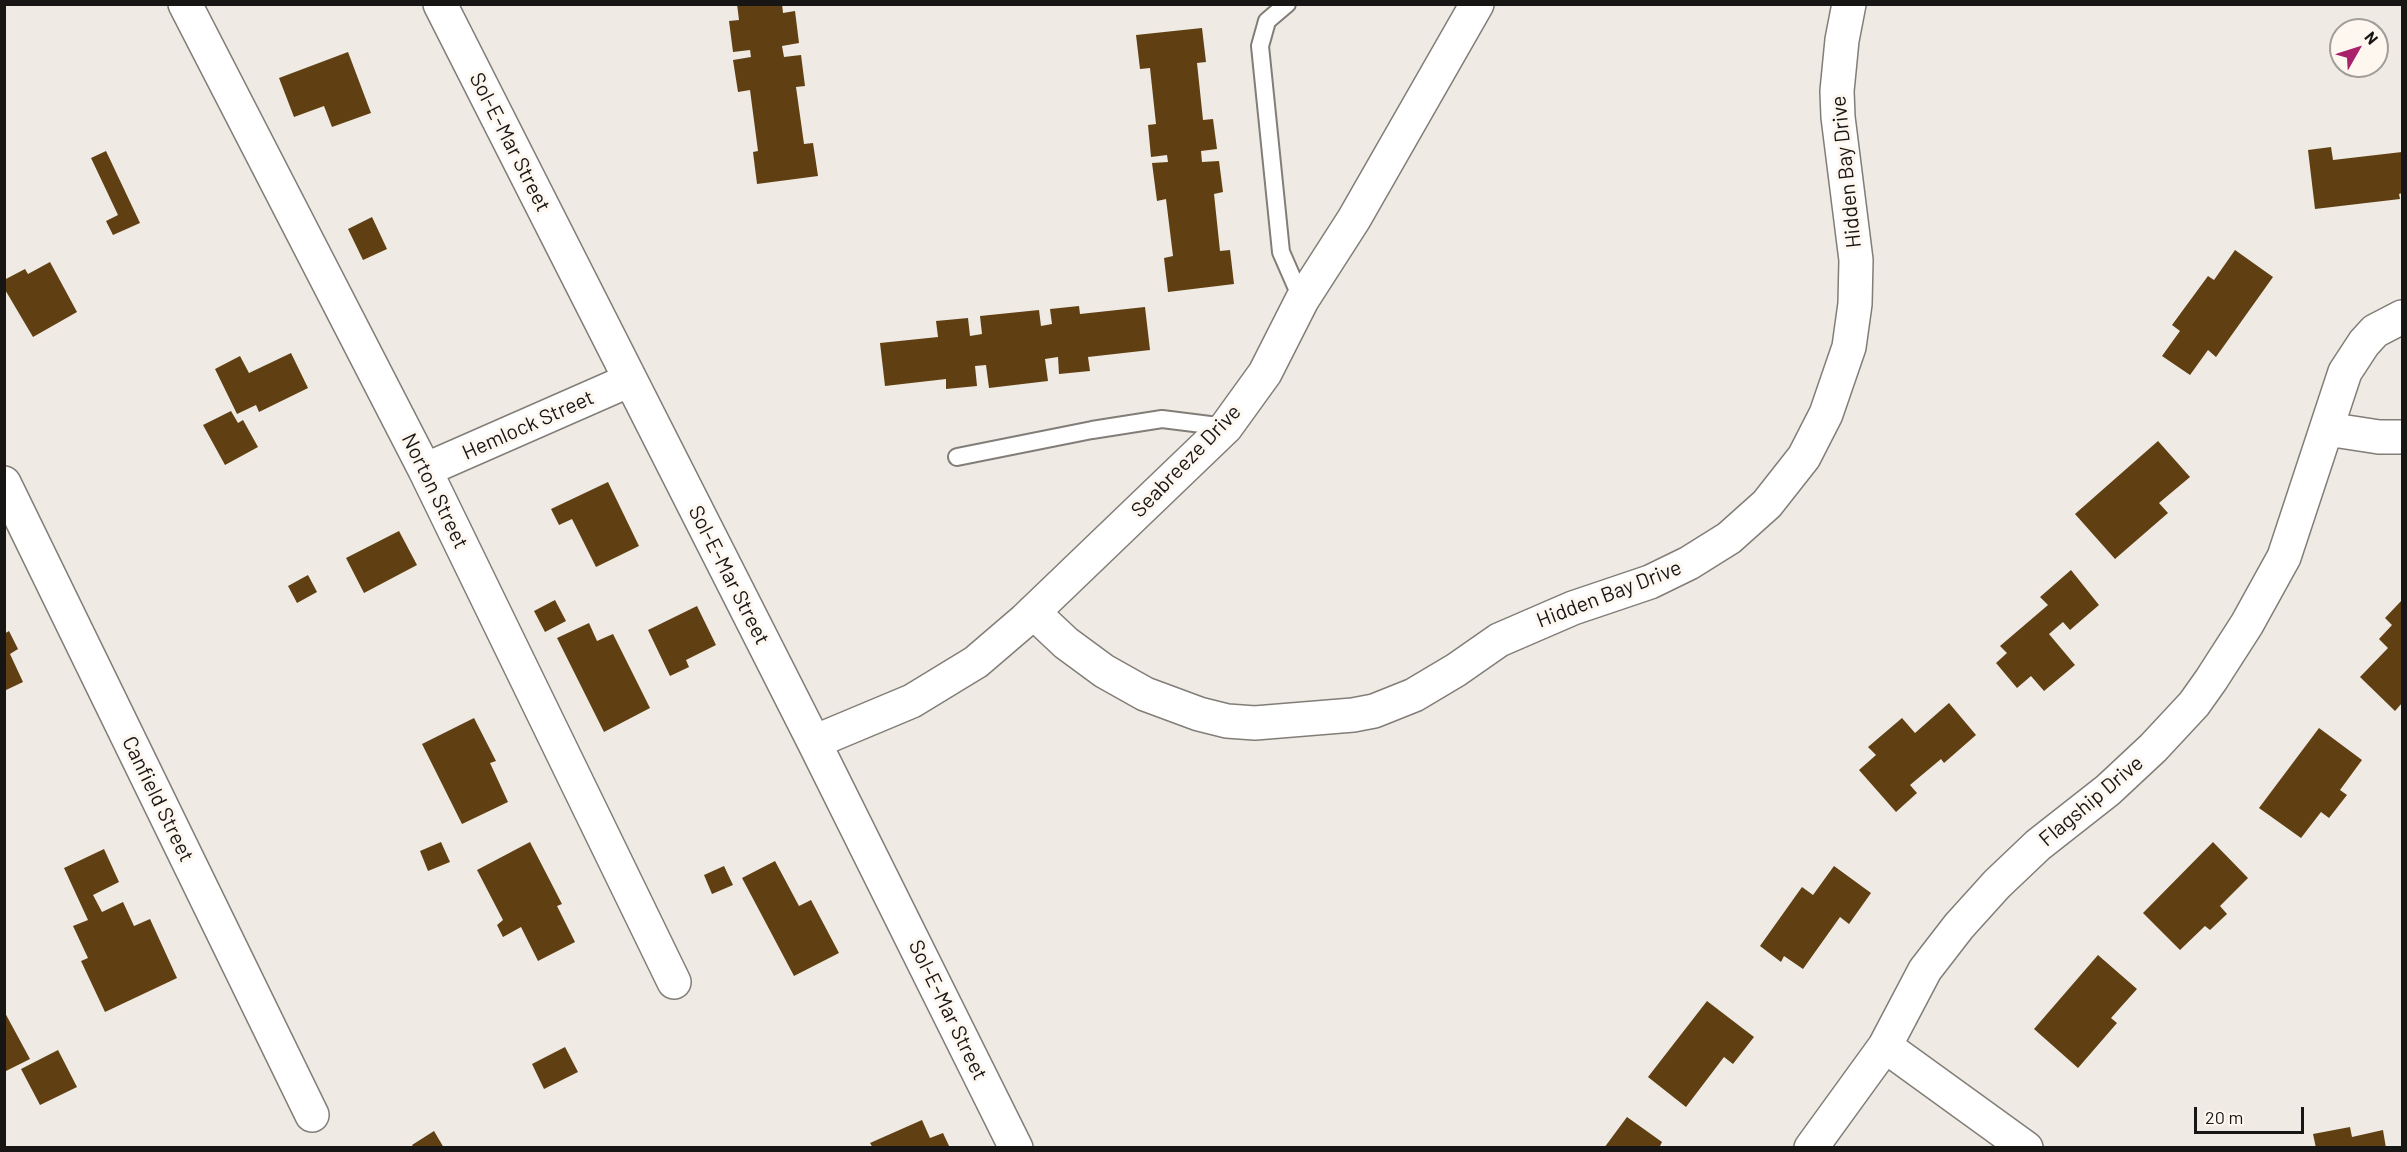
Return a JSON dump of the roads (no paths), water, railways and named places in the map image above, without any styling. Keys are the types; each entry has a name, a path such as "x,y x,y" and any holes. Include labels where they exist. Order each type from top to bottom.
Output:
{"street":[{"name":"Norton Street","path":"185,4 425,470 674,982"},
{"name":"Sol-E-Mar Street","path":"440,4 814,742 1016,1148"},
{"name":"Seabreeze Drive","path":"814,742 877,717 944,683 984,656 1226,427 1265,373 1302,300 1354,219 1477,4"},
{"name":"Hidden Bay Drive","path":"1033,612 1066,643 1104,671 1145,693 1199,714 1227,721 1255,723 1353,715 1374,711 1414,694 1456,670 1499,640 1565,611 1650,582 1689,563 1729,538 1767,504 1804,457 1830,406 1849,347 1855,304 1856,260 1838,117 1837,91 1842,40 1849,4"},
{"name":"Flagship Drive","path":"1811,1148 1885,1046 1925,970 1959,926 2024,858 2108,790 2153,748 2194,704 2247,624 2284,557 2345,372 2375,331 2403,318"},
{"name":"Hemlock Street","path":"425,470 630,380"},
{"path":"2327,429 2379,437 2403,437"},
{"name":"Canfield Street","path":"4,483 312,1115"},
{"path":"1885,1046 2026,1148"}],"lane":[{"path":"1287,4 1267,21 1260,46 1281,252 1302,300"},
{"path":"957,457 1092,430 1162,419 1226,427"}]}
